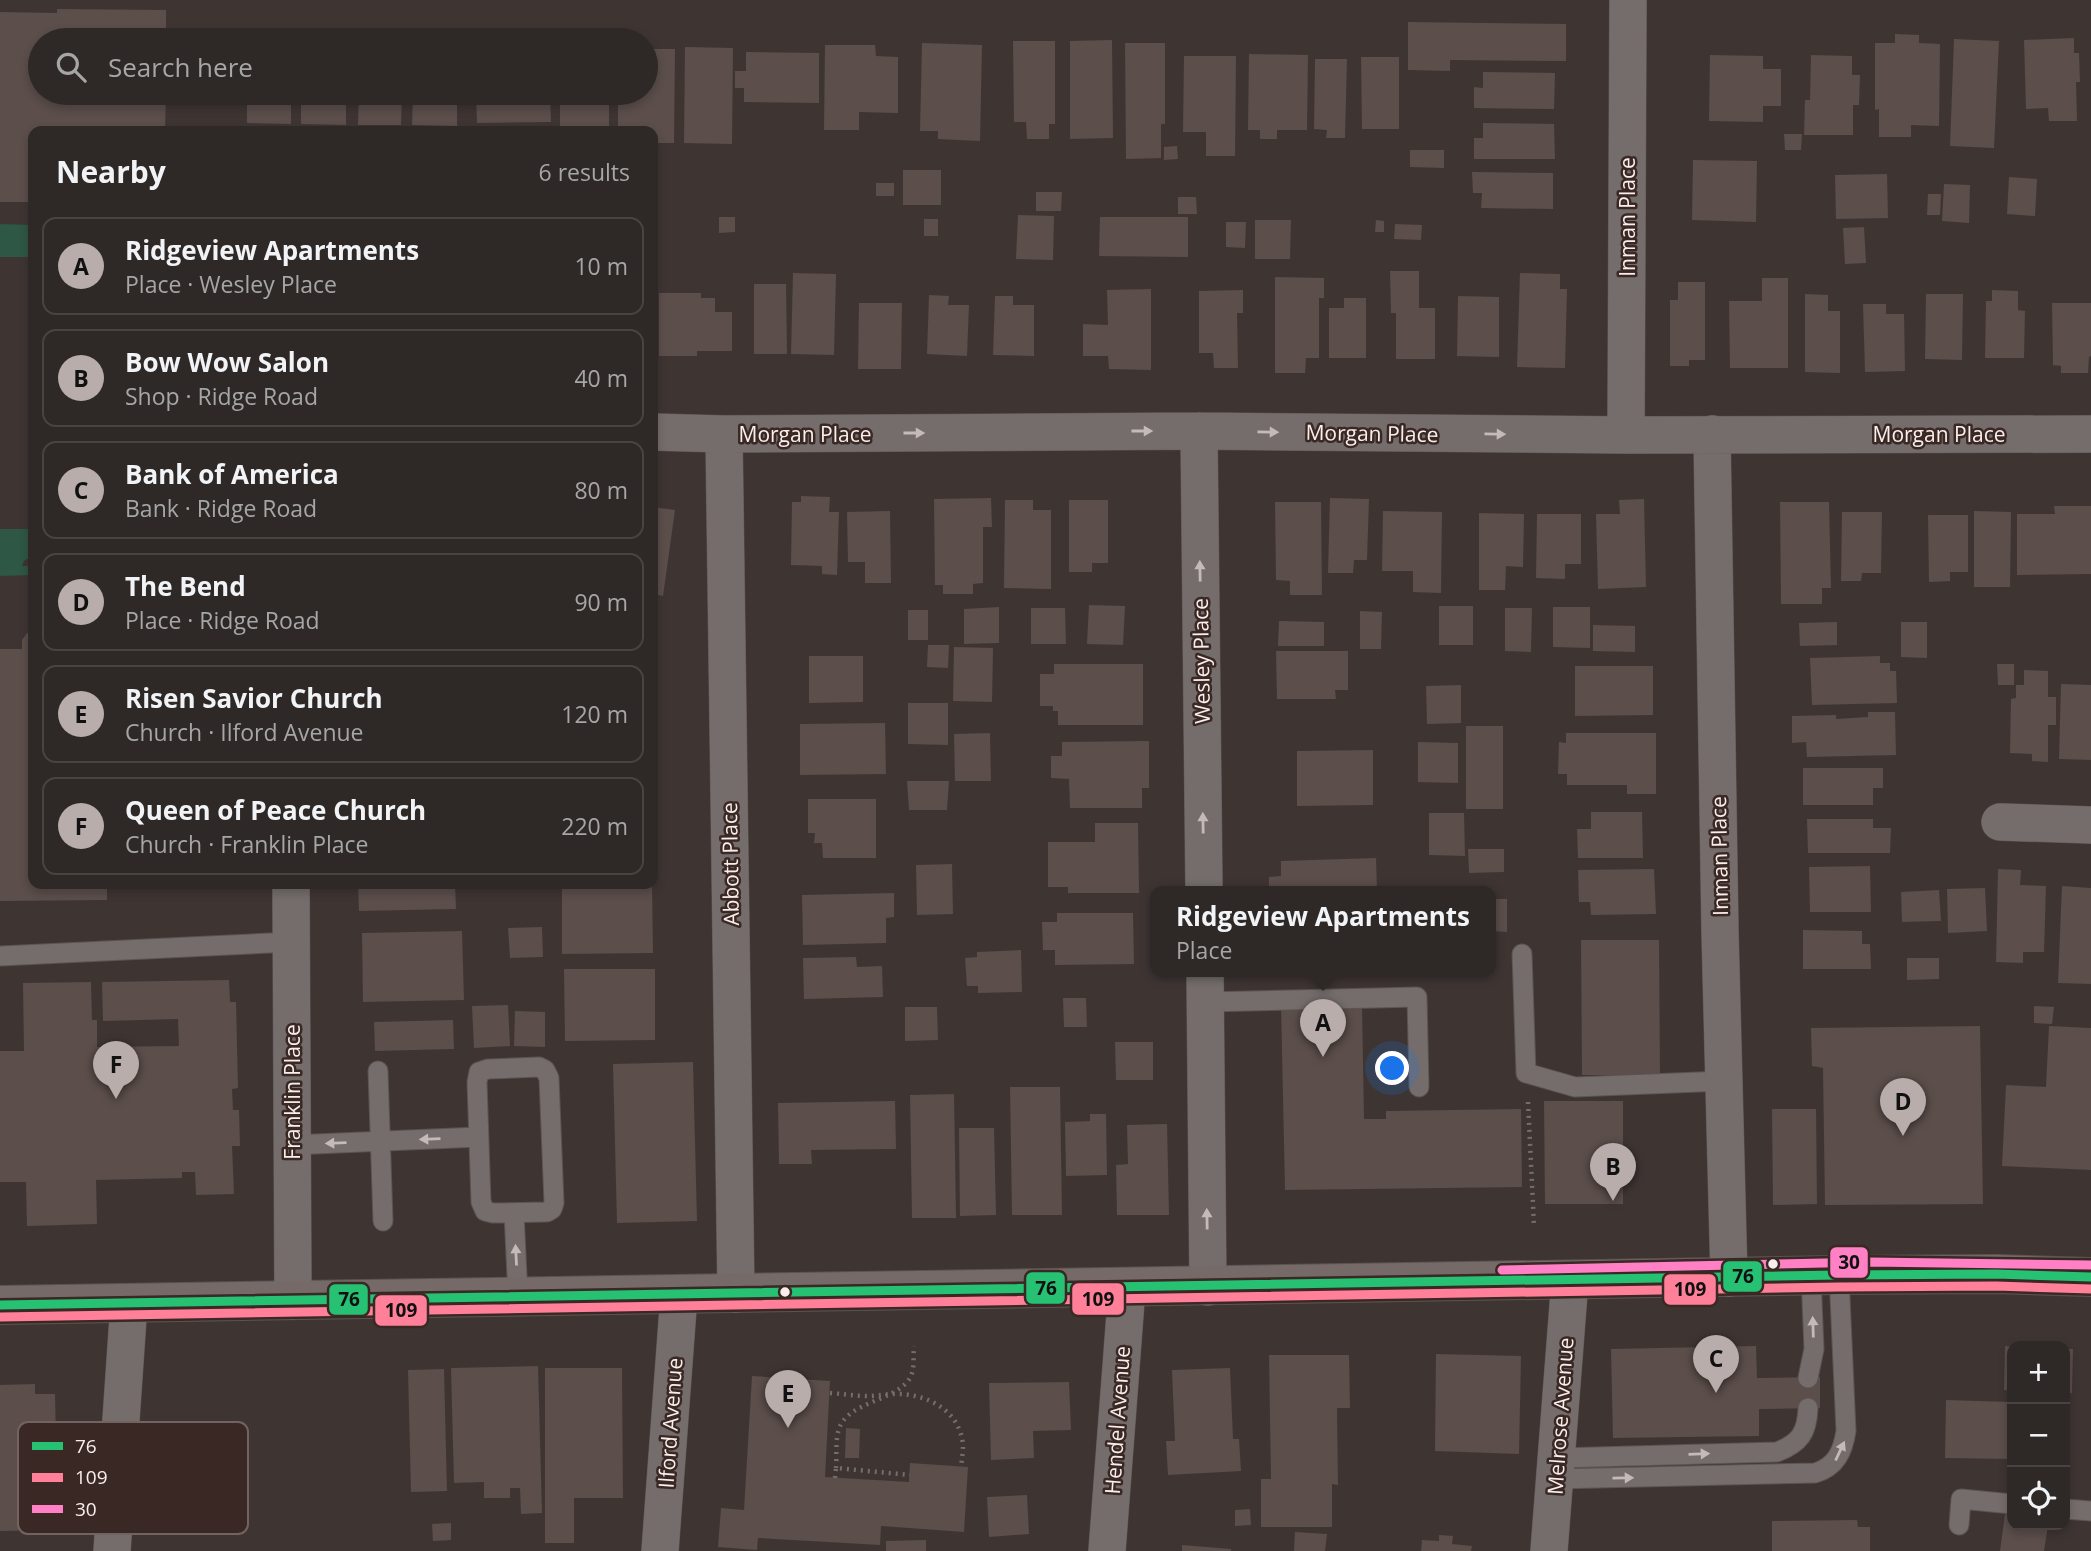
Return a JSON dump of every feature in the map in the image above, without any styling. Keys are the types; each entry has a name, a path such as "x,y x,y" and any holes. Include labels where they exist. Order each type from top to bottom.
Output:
{"main road":[{"path":"0,1305 1825,1276 1996,1274 2091,1277"}],"street":[{"name":"Inman Place","path":"1626,435 1628,0"},
{"name":"Wesley Place","path":"1199,431 1204,886"},
{"name":"Morgan Place","path":"658,432 2091,434"},
{"name":"Abbott Place","path":"724,434 736,1294"},
{"name":"Inman Place","path":"1712,434 1729,1278"},
{"path":"2000,822 2091,825"},
{"name":"Franklin Place","path":"292,889 293,1301"},
{"path":"1205,987 1208,1287"},
{"name":"Melrose Avenue","path":"1549,1551 1570,1280"},
{"name":"Hendel Avenue","path":"1107,1551 1127,1288"},
{"name":"Ilford Avenue","path":"660,1551 679,1295"},
{"path":"121,1422 129,1303"}],"lane":[{"path":"0,956 292,942"},
{"path":"1522,954 1526,1073 1576,1087 1724,1081"},
{"path":"1205,987 1416,997 1419,1087"},
{"path":"539,1067 545,1070 549,1077 554,1203 552,1209 547,1212 514,1213 485,1211 481,1202 477,1082 479,1072 488,1069 539,1067"},
{"path":"378,1071 383,1222"},
{"path":"292,1144 479,1137"},
{"path":"514,1213 518,1297"},
{"path":"1808,1378 1825,1276"},
{"path":"1556,1469 1815,1473 1829,1467 1841,1454 1846,1431 1825,1276"},
{"path":"1556,1469 1777,1452 1792,1444 1805,1432 1808,1408"},
{"path":"1959,1525 1961,1499 2007,1504"},
{"path":"2070,1509 2091,1511"}],"path":[{"path":"1526,1073 1534,1225"},
{"path":"835,1478 839,1427 847,1417 890,1395 909,1378 913,1367 914,1346"},
{"path":"830,1393 913,1395 948,1411 956,1421 963,1445 961,1466"},
{"path":"836,1468 910,1475"}],"green space":[{"path":"0,224 28,225 28,257 0,257"},
{"path":"0,529 28,529 28,558 22,566 28,566 28,575 0,576"}],"building":[{"path":"57,9 166,10 166,28 28,28 28,105 166,105 165,126 28,126 28,202 0,202 0,12 57,13"},
{"path":"1408,22 1566,24 1566,61 1450,60 1450,71 1408,70"},
{"path":"1895,34 1919,35 1919,43 1940,44 1939,126 1911,125 1911,137 1879,137 1879,109 1875,110 1875,43 1895,43"},
{"path":"2074,38 2074,53 2079,53 2080,82 2076,82 2077,121 2049,121 2048,108 2026,109 2024,40"},
{"path":"1954,39 1999,41 1994,148 1950,146"},
{"path":"1112,40 1113,138 1070,139 1070,41"},
{"path":"1013,41 1055,41 1055,124 1049,124 1049,139 1027,139 1026,122 1014,122"},
{"path":"922,43 982,45 980,141 938,139 938,131 920,131"},
{"path":"1125,43 1165,43 1165,124 1161,124 1161,158 1126,159"},
{"path":"825,45 875,45 876,56 898,57 898,113 859,112 859,130 824,130"},
{"path":"685,47 733,48 732,144 684,143"},
{"path":"658,49 675,49 674,143 658,143 658,126 618,126 618,105 658,105"},
{"path":"746,52 819,53 819,103 744,102 744,88 735,88 735,71 746,71"},
{"path":"1249,54 1308,55 1307,130 1277,130 1277,139 1260,139 1260,130 1248,130"},
{"path":"1710,55 1763,56 1763,69 1781,69 1781,106 1763,106 1763,122 1709,121"},
{"path":"1811,55 1852,56 1852,75 1860,75 1859,105 1853,105 1853,135 1804,135 1805,100 1810,100"},
{"path":"1184,56 1236,56 1235,156 1206,156 1206,132 1183,132"},
{"path":"1361,57 1399,57 1399,129 1362,129"},
{"path":"1315,59 1347,59 1345,138 1326,138 1327,130 1314,129"},
{"path":"1483,72 1555,73 1554,109 1474,108 1474,87 1483,88"},
{"path":"247,105 291,105 291,124 247,123"},
{"path":"301,105 346,105 346,125 301,124"},
{"path":"359,105 402,105 401,125 358,125"},
{"path":"413,105 457,105 457,126 412,125"},
{"path":"476,105 550,105 551,122 477,123"},
{"path":"560,105 609,105 609,126 560,126"},
{"path":"1483,123 1554,124 1555,159 1474,159 1474,138 1483,138"},
{"path":"1784,134 1802,134 1801,150 1785,150"},
{"path":"1177,146 1178,159 1164,160 1164,147"},
{"path":"1410,150 1444,150 1444,168 1410,167"},
{"path":"1693,160 1757,161 1756,222 1692,220"},
{"path":"903,170 941,170 941,205 903,205"},
{"path":"1472,172 1553,173 1553,209 1481,208 1482,193 1473,193"},
{"path":"1887,174 1888,218 1836,219 1835,175"},
{"path":"2009,177 2037,179 2035,216 2007,214"},
{"path":"876,183 894,183 894,196 876,196"},
{"path":"1944,184 1970,185 1969,223 1942,221"},
{"path":"1036,192 1062,192 1061,211 1036,211"},
{"path":"1928,194 1941,194 1940,215 1927,215"},
{"path":"1178,197 1196,197 1197,214 1178,214"},
{"path":"1018,215 1054,216 1053,260 1016,259"},
{"path":"719,217 735,217 735,232 719,233"},
{"path":"1100,217 1188,217 1188,257 1099,256"},
{"path":"924,219 938,219 938,236 924,236"},
{"path":"1255,220 1291,220 1290,259 1255,259"},
{"path":"1376,220 1384,221 1384,232 1375,232"},
{"path":"1226,222 1246,222 1245,248 1226,247"},
{"path":"1395,224 1422,225 1421,240 1394,239"},
{"path":"1864,227 1866,263 1845,264 1843,228"},
{"path":"1390,271 1419,271 1419,308 1435,308 1435,359 1396,359 1396,313 1391,313"},
{"path":"793,273 836,274 834,355 791,354"},
{"path":"1520,273 1560,274 1560,289 1567,289 1565,368 1517,367"},
{"path":"1275,277 1324,278 1324,298 1319,298 1319,358 1306,358 1305,373 1275,373"},
{"path":"1762,278 1788,278 1788,368 1730,368 1729,301 1762,301"},
{"path":"1678,282 1705,282 1705,360 1689,360 1689,366 1670,366 1670,300 1678,300"},
{"path":"754,284 786,284 787,354 754,354"},
{"path":"1151,289 1151,370 1109,369 1108,356 1083,356 1083,324 1108,325 1107,290"},
{"path":"1243,290 1243,313 1237,313 1238,368 1214,368 1213,353 1199,353 1199,291"},
{"path":"1992,290 2018,291 2018,310 2025,311 2024,358 1985,358 1986,301 1992,301"},
{"path":"659,293 701,293 701,298 715,298 715,312 732,312 732,351 697,351 697,356 659,356"},
{"path":"1805,294 1828,295 1828,311 1840,311 1840,373 1805,372"},
{"path":"1926,294 1963,294 1962,360 1925,359"},
{"path":"929,295 949,296 948,305 969,305 967,356 927,354"},
{"path":"995,296 1013,296 1013,305 1034,305 1034,356 993,355"},
{"path":"1458,296 1499,297 1499,357 1457,356"},
{"path":"1344,298 1366,298 1366,358 1329,358 1329,308 1344,308"},
{"path":"859,303 902,303 901,369 858,369"},
{"path":"2052,303 2091,303 2091,356 2088,373 2061,373 2061,366 2053,365"},
{"path":"1863,304 1886,304 1886,314 1904,314 1905,371 1865,372"},
{"path":"801,496 830,497 829,512 839,512 837,575 822,574 822,566 791,565 792,502 801,502"},
{"path":"991,498 992,527 983,527 983,583 973,584 973,594 943,594 943,585 935,585 934,499"},
{"path":"1330,498 1369,499 1367,560 1354,560 1353,573 1328,573"},
{"path":"1644,499 1646,587 1598,589 1596,514 1620,514 1619,500"},
{"path":"1005,500 1033,500 1033,510 1051,510 1051,589 1004,588"},
{"path":"1069,500 1108,500 1108,563 1092,563 1092,572 1069,572"},
{"path":"1275,502 1321,502 1322,595 1290,595 1290,581 1276,580"},
{"path":"1780,502 1829,502 1831,588 1822,588 1822,604 1781,604"},
{"path":"2054,506 2091,506 2091,574 2017,575 2017,514 2055,514"},
{"path":"658,508 675,510 663,596 658,595"},
{"path":"890,511 891,583 865,583 865,562 848,562 847,512"},
{"path":"1383,511 1442,512 1441,593 1413,592 1413,571 1382,571"},
{"path":"1974,511 2011,512 2010,587 1974,587"},
{"path":"1842,512 1882,512 1881,573 1862,573 1861,581 1841,581"},
{"path":"1479,513 1524,514 1523,567 1506,566 1505,590 1479,590"},
{"path":"1537,514 1581,514 1581,564 1565,564 1565,579 1536,578"},
{"path":"1928,515 1968,515 1968,572 1950,572 1950,581 1929,582"},
{"path":"1089,605 1125,606 1123,645 1087,644"},
{"path":"1439,606 1473,606 1473,645 1439,645"},
{"path":"999,607 999,643 964,644 964,609"},
{"path":"1553,607 1590,607 1590,648 1553,647"},
{"path":"1031,608 1065,608 1066,644 1031,644"},
{"path":"1505,608 1532,608 1531,652 1505,651"},
{"path":"908,610 928,610 928,640 908,640"},
{"path":"1360,611 1382,612 1381,649 1360,649"},
{"path":"1279,621 1324,622 1324,646 1278,646"},
{"path":"1837,622 1837,645 1800,646 1799,623"},
{"path":"1901,622 1927,622 1927,658 1901,657"},
{"path":"1593,625 1635,626 1635,652 1593,651"},
{"path":"28,633 28,889 107,889 107,900 0,901 0,649 22,649 22,640"},
{"path":"928,645 949,645 948,668 927,667"},
{"path":"954,647 993,648 992,702 953,701"},
{"path":"1276,651 1348,651 1348,690 1335,690 1336,699 1277,699"},
{"path":"809,656 863,656 863,702 809,703"},
{"path":"1880,656 1880,663 1890,663 1890,671 1896,671 1897,703 1812,705 1810,658"},
{"path":"1054,664 1143,664 1143,725 1058,725 1058,711 1053,711 1053,706 1040,706 1040,674 1054,674"},
{"path":"1997,664 2014,664 2014,685 1998,685"},
{"path":"1575,666 1653,666 1653,715 1575,716"},
{"path":"2024,670 2048,671 2048,697 2056,697 2056,725 2048,725 2048,762 2032,761 2032,754 2010,753 2011,699 2016,698 2016,685 2024,685"},
{"path":"2061,684 2091,685 2091,760 2059,759"},
{"path":"1461,685 1461,723 1427,724 1426,686"},
{"path":"908,703 948,703 948,745 908,744"},
{"path":"1868,712 1895,712 1896,755 1807,757 1806,742 1792,743 1792,716 1836,715 1836,719 1868,717"},
{"path":"885,723 886,774 800,775 800,724"},
{"path":"1466,726 1503,726 1503,809 1466,809"},
{"path":"990,733 991,781 955,781 954,734"},
{"path":"1566,733 1656,733 1656,794 1627,794 1627,785 1567,785 1567,774 1558,774 1559,742 1566,743"},
{"path":"1149,741 1149,788 1142,788 1142,808 1070,808 1069,779 1051,778 1051,756 1062,756 1062,742"},
{"path":"1418,742 1458,743 1458,783 1418,782"},
{"path":"1373,750 1373,805 1297,806 1297,751"},
{"path":"1803,768 1883,768 1883,788 1873,788 1873,805 1803,805"},
{"path":"907,781 949,781 947,810 909,810"},
{"path":"808,799 876,799 876,858 823,858 822,843 814,843 815,833 808,833"},
{"path":"1591,812 1642,812 1643,858 1578,858 1577,829 1591,829"},
{"path":"1429,813 1464,813 1465,856 1429,855"},
{"path":"1807,819 1873,819 1873,828 1891,828 1890,853 1808,853"},
{"path":"1095,823 1138,823 1139,893 1068,893 1068,887 1048,887 1048,842 1095,842"},
{"path":"1468,849 1504,849 1504,872 1469,873"},
{"path":"1376,858 1377,886 1269,886 1269,877 1281,876 1281,861"},
{"path":"952,864 953,914 917,915 916,865"},
{"path":"1870,866 1871,912 1810,912 1809,867"},
{"path":"1654,869 1656,914 1591,915 1590,902 1579,902 1578,870"},
{"path":"1998,869 2021,870 2020,885 2046,886 2044,952 2023,952 2023,963 1996,962"},
{"path":"2062,886 2091,888 2091,984 2058,983"},
{"path":"1985,888 1987,931 1948,933 1947,889"},
{"path":"358,889 455,889 456,909 359,911"},
{"path":"562,889 652,889 653,953 562,954"},
{"path":"1939,890 1941,921 1902,922 1901,892"},
{"path":"894,893 894,917 886,918 886,943 803,945 802,895"},
{"path":"1496,899 1507,899 1507,932 1496,931"},
{"path":"1057,913 1133,913 1134,964 1055,965 1055,950 1043,950 1042,922 1057,922"},
{"path":"542,927 543,957 510,958 508,928"},
{"path":"1803,930 1862,931 1862,944 1870,944 1871,969 1803,969"},
{"path":"462,931 464,1000 363,1002 362,933"},
{"path":"1581,940 1659,940 1660,1075 1582,1075"},
{"path":"1021,950 1022,992 978,993 978,986 967,986 965,958 977,957 977,952"},
{"path":"856,957 857,967 882,966 883,997 804,999 803,958"},
{"path":"1907,958 1939,958 1939,979 1907,980"},
{"path":"564,969 655,969 655,1040 565,1041"},
{"path":"229,980 230,1002 236,1002 238,1088 232,1089 233,1110 239,1110 240,1146 232,1146 234,1194 196,1195 195,1172 182,1172 182,1178 96,1180 97,1224 27,1226 26,1182 0,1182 0,1051 24,1051 23,983 91,982 92,1020 97,1020 97,1047 179,1046 178,1019 103,1021 102,982"},
{"path":"1063,998 1086,998 1087,1027 1064,1027"},
{"path":"1362,1004 1364,1119 1386,1119 1386,1111 1521,1109 1522,1187 1285,1190 1281,1005"},
{"path":"508,1005 510,1046 474,1048 472,1006"},
{"path":"2034,1006 2054,1007 2052,1024 2034,1023"},
{"path":"905,1007 937,1007 938,1040 905,1041"},
{"path":"515,1011 545,1012 545,1047 514,1046"},
{"path":"453,1020 454,1049 375,1051 374,1022"},
{"path":"1980,1026 1983,1204 1825,1205 1823,1068 1812,1066 1811,1028"},
{"path":"2049,1026 2091,1028 2091,1170 2002,1166 2006,1085 2046,1087"},
{"path":"1115,1042 1153,1042 1153,1080 1116,1080"},
{"path":"693,1062 697,1221 617,1223 613,1064"},
{"path":"1010,1087 1060,1087 1062,1215 1012,1215"},
{"path":"954,1094 956,1218 912,1218 910,1095"},
{"path":"895,1101 896,1149 811,1150 812,1164 779,1164 778,1103"},
{"path":"1544,1101 1623,1101 1623,1204 1545,1204"},
{"path":"1772,1109 1816,1109 1817,1204 1773,1205"},
{"path":"1090,1114 1106,1114 1107,1175 1066,1176 1065,1122 1090,1121"},
{"path":"1167,1124 1169,1215 1117,1215 1116,1165 1128,1164 1127,1125"},
{"path":"959,1128 994,1128 996,1215 960,1216"},
{"path":"1756,1346 1757,1378 1820,1377 1820,1408 1759,1409 1759,1436 1613,1438 1611,1349"},
{"path":"2005,1346 2007,1390 2004,1390"},
{"path":"2070,1349 2073,1349 2070,1393"},
{"path":"1436,1354 1521,1356 1519,1454 1435,1451"},
{"path":"1269,1355 1349,1355 1350,1408 1337,1408 1338,1485 1332,1484 1332,1527 1261,1527 1261,1479 1271,1479"},
{"path":"538,1366 542,1513 521,1514 520,1488 510,1488 510,1498 484,1498 484,1482 454,1483 451,1368"},
{"path":"545,1368 622,1368 623,1498 574,1498 574,1543 545,1543"},
{"path":"1230,1368 1233,1439 1239,1439 1241,1471 1168,1475 1166,1441 1175,1441 1172,1370"},
{"path":"444,1369 447,1491 411,1492 408,1370"},
{"path":"752,1376 830,1381 825,1477 909,1482 910,1463 968,1467 964,1532 881,1526 880,1545 758,1538 757,1550 718,1547 721,1508 744,1510"},
{"path":"1069,1382 1071,1430 1033,1431 1034,1458 991,1460 989,1383"},
{"path":"35,1384 35,1394 55,1394 56,1422 18,1422 18,1531 0,1531 0,1385"},
{"path":"1946,1400 2007,1402 2007,1459 1945,1458"},
{"path":"846,1428 860,1429 859,1458 845,1458"},
{"path":"1027,1495 1029,1534 989,1537 987,1497"},
{"path":"1250,1509 1251,1525 1235,1526 1235,1510"},
{"path":"2005,1514 2007,1530 2047,1530 2044,1551 2000,1551"},
{"path":"1857,1520 1858,1527 1870,1527 1870,1551 1772,1551 1772,1521"},
{"path":"451,1523 451,1540 433,1541 432,1524"},
{"path":"1295,1532 1327,1534 1325,1551 1294,1551"},
{"path":"1439,1535 1453,1536 1452,1544 1472,1546 1471,1551 1421,1551 1422,1540 1439,1541"},
{"path":"926,1540 926,1551 886,1551 886,1541"},
{"path":"1182,1545 1231,1549 1231,1551 1182,1551"}],"transit line":[{"name":"30","path":"1502,1270 1870,1262 2091,1265"},
{"name":"76","path":"0,1305 1839,1275 1996,1274 2091,1277"},
{"name":"109","path":"0,1317 1839,1287 1996,1286 2091,1289"}],"place":[{"name":"Ridgeview Apartments","path":"1323,1057"},
{"name":"Queen of Peace Church","path":"116,1099"},
{"name":"The Bend","path":"1903,1136"},
{"name":"Bow Wow Salon","path":"1613,1201"},
{"name":"Bank of America","path":"1716,1393"},
{"name":"Risen Savior Church","path":"788,1428"}]}
